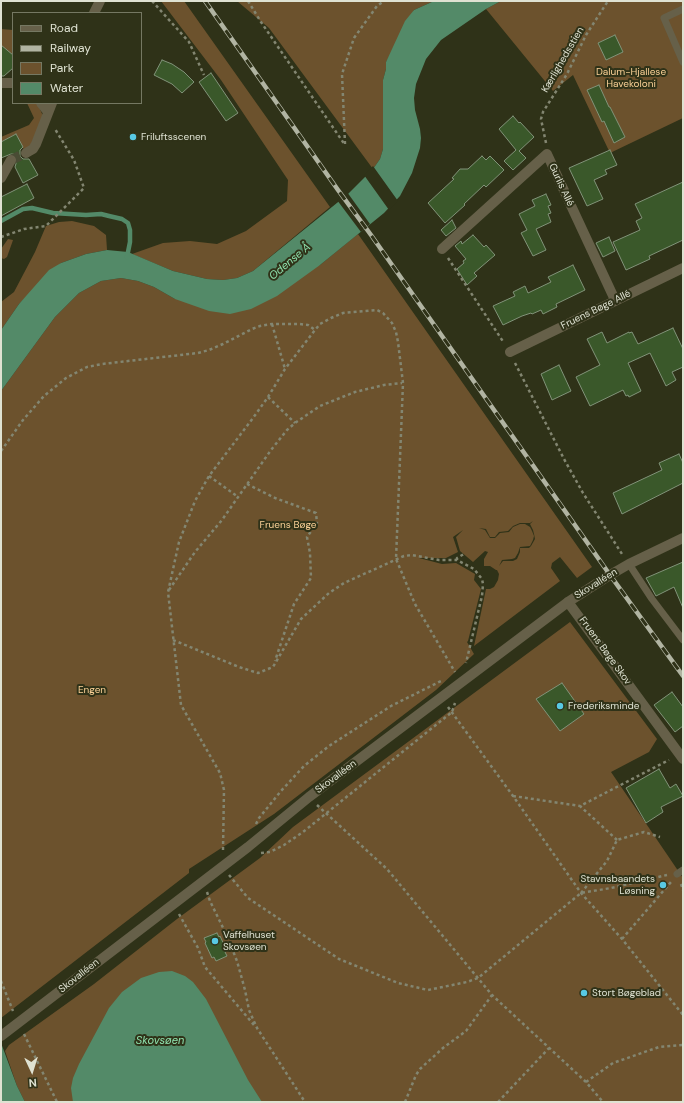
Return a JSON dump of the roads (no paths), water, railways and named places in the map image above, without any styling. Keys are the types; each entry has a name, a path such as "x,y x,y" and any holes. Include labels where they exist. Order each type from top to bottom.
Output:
{"street":[{"path":"94,12 100,1"},
{"path":"1,84 12,83"},
{"path":"26,153 36,144 50,107"},
{"name":"Gurlis Allé","path":"442,249 547,154 615,300"},
{"path":"1,178 11,160"},
{"name":"Fruens Bøge Allé","path":"510,352 683,268"},
{"name":"Skovalléen","path":"1,1036 248,847 309,798 568,602 603,578 683,538"},
{"name":"Fruens Bøge Skov","path":"568,602 681,756"}],"lane":[{"path":"683,9 664,18 683,62"},
{"path":"629,564 652,599 683,640"}],"water":[{"name":"Odense Å","path":"434,1 501,1 486,9 441,40 426,59 416,84 414,98 415,110 420,129 420,148 412,173 400,196 384,213 320,265 277,296 251,309 230,314 209,311 175,299 154,287 138,281 121,278 101,281 79,293 55,317 1,391 1,330 19,304 49,270 61,263 86,254 107,250 128,252 173,271 207,279 223,280 237,278 253,271 348,194 373,169 380,159 383,149 383,80 386,62 405,21 414,10"},
{"name":"Skovsøen","path":"172,971 185,976 193,982 206,999 248,1080 262,1102 73,1102 71,1088 73,1078 109,1008 122,992 141,978 159,972"},
{"path":"1,1043 17,1086 25,1102 1,1102"}],"waterway":[{"path":"1,221 23,209 32,208 53,213 86,215 101,214 122,219 128,223 130,230 130,242 127,257"}],"tunnel":[{"path":"11,160 26,153"}],"railway":[{"path":"205,1 610,575 683,676"}],"place":[{"name":"Friluftsscenen","path":"133,137"},
{"name":"Frederiksminde","path":"560,706"},
{"name":"Stavnsbaandets Løsning","path":"663,885"},
{"name":"Vaffelhuset Skovsøen","path":"215,941"},
{"name":"Stort Bøgeblad","path":"584,993"}],"park label":[{"name":"Dalum-Hjallese Havekoloni","path":"631,78"},
{"name":"Fruens Bøge","path":"288,525"},
{"name":"Engen","path":"92,690"}]}
